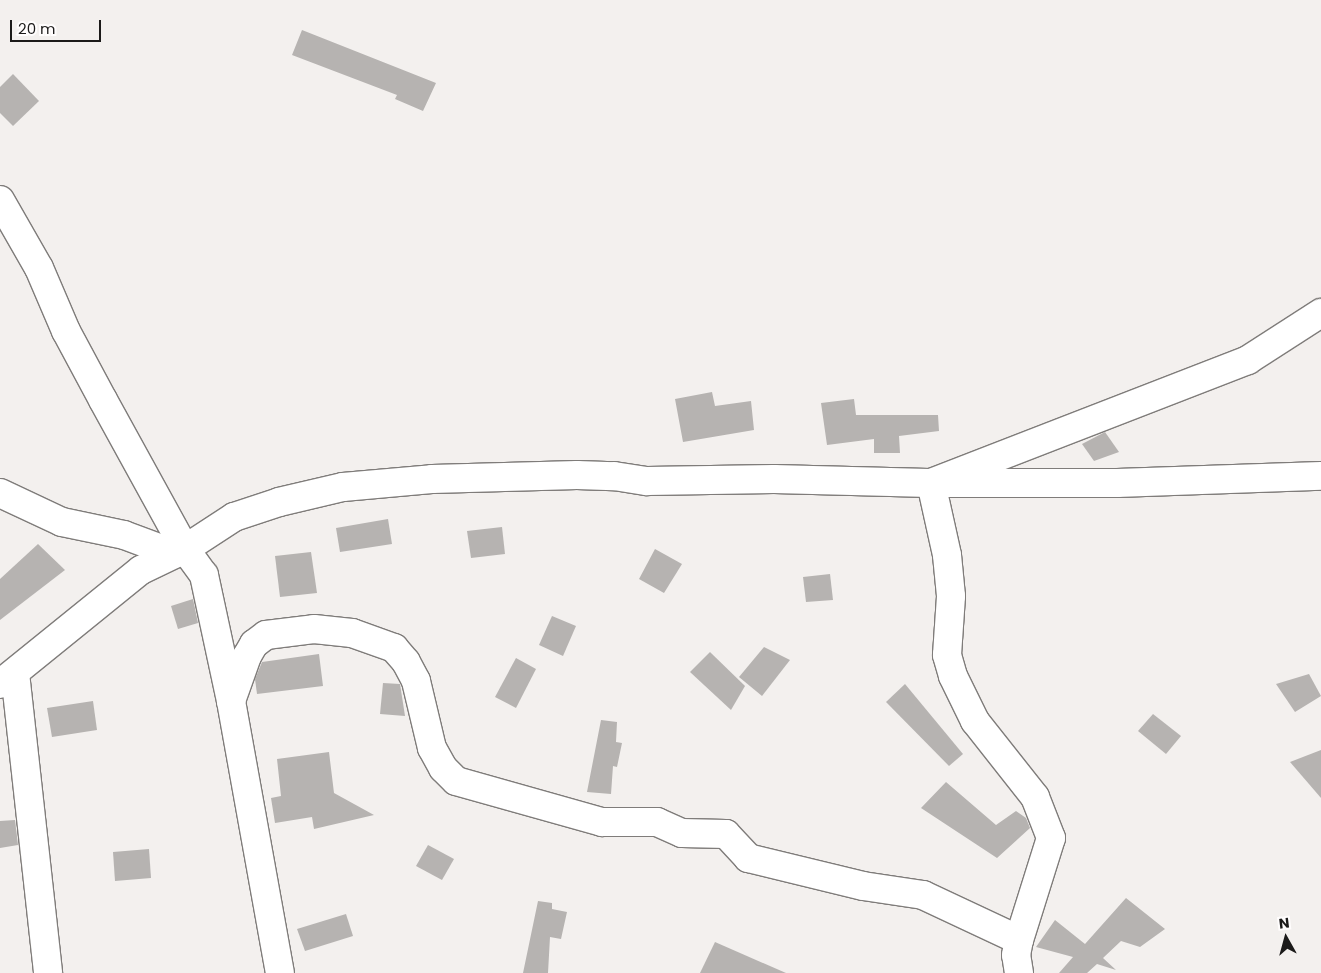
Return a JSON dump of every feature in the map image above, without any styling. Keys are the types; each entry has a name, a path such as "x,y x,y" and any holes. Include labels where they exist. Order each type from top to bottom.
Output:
{"street":[{"path":"0,200 39,268 66,331 180,552 204,575 231,700 250,824 280,973"},
{"path":"931,482 1248,360 1321,312"},
{"path":"48,973 8,678 141,570 180,552 234,517 279,502 343,487 422,480 577,475 614,476 647,481 774,478 931,482 1117,482 1321,476"},
{"path":"931,482 947,555 951,596 947,655 953,676 975,721 1035,797 1051,838 1019,940 1016,955 1019,973"},
{"path":"0,493 62,522 124,535 180,552"},
{"path":"231,700 247,656 254,644 266,635 314,629 352,633 394,648 406,662 416,681 432,748 443,768 456,781 602,822 657,822 682,833 726,834 748,858 863,886 923,895 1019,940"}],"building":[{"path":"302,30 436,83 423,111 395,99 397,95 292,55"},
{"path":"13,74 39,101 13,126 0,113 0,87"},
{"path":"712,392 715,406 751,401 754,430 683,442 675,399"},
{"path":"854,399 856,415 938,415 939,431 899,436 900,453 874,453 874,439 827,445 821,403"},
{"path":"1105,432 1119,452 1094,461 1082,444"},
{"path":"388,519 392,544 340,552 336,528"},
{"path":"502,527 505,554 471,558 467,531"},
{"path":"38,544 65,570 0,620 0,579"},
{"path":"655,549 682,564 664,593 639,579"},
{"path":"311,552 317,593 280,597 275,556"},
{"path":"830,574 833,600 806,602 803,577"},
{"path":"193,599 198,623 178,629 171,606"},
{"path":"552,616 576,626 563,656 539,645"},
{"path":"764,647 790,660 762,696 739,677"},
{"path":"710,652 745,686 731,710 690,672"},
{"path":"319,654 323,686 257,694 255,679 262,662"},
{"path":"516,658 536,669 516,708 495,697"},
{"path":"1309,674 1321,696 1295,712 1276,684"},
{"path":"383,683 400,684 405,716 380,714"},
{"path":"905,684 963,754 949,766 886,702"},
{"path":"93,701 97,730 52,737 47,708"},
{"path":"1153,714 1181,736 1166,754 1138,731"},
{"path":"601,720 617,722 616,742 622,743 617,767 613,766 611,794 587,792"},
{"path":"1321,750 1321,798 1290,762"},
{"path":"329,752 334,793 374,815 314,829 312,817 275,823 271,798 281,796 277,759"},
{"path":"946,782 996,825 1016,811 1026,818 1030,828 997,858 921,808"},
{"path":"15,820 18,845 0,848 0,821"},
{"path":"428,845 454,859 442,880 416,866"},
{"path":"149,849 151,878 115,881 113,852"},
{"path":"1126,898 1165,929 1140,947 1121,941 1103,958 1116,970 1097,964 1087,973 1059,973 1073,957 1036,947 1055,920 1085,944"},
{"path":"538,901 552,903 552,909 567,912 561,939 550,937 548,973 523,973"},
{"path":"346,914 353,936 305,951 297,929"},
{"path":"715,942 786,973 700,973"}]}
